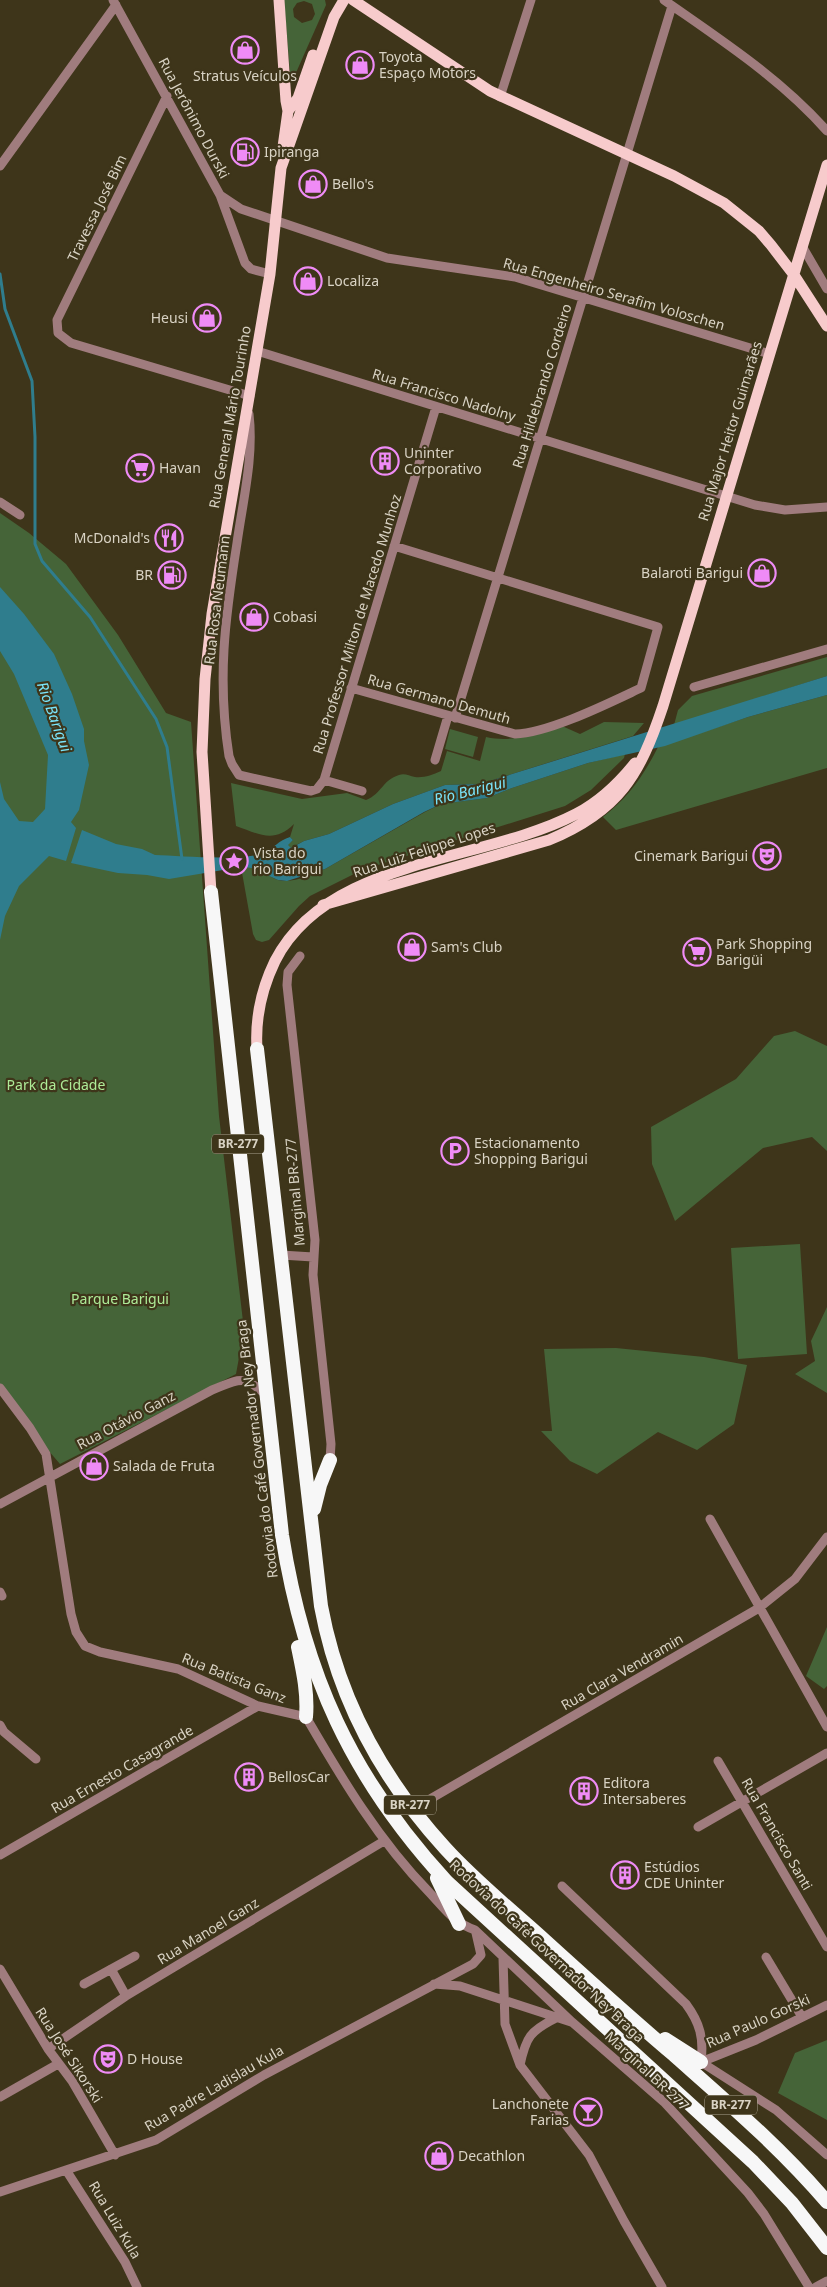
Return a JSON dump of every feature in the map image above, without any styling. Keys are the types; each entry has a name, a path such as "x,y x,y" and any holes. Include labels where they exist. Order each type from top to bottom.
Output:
{"highway":[{"name":"Rodovia do Café Governador Ney Braga","path":"211,892 282,1535 288,1575 303,1636 332,1714 359,1764 386,1807 430,1864 474,1908 753,2162 792,2203 827,2248"},
{"name":"Rodovia do Café Governador Ney Braga","path":"257,1049 321,1606 326,1634 340,1681 365,1735 413,1809 446,1849 628,2016 756,2128 827,2202"},
{"path":"312,1522 318,1490 330,1460"},
{"path":"282,1535 290,1609 305,1680 306,1718"},
{"path":"430,1864 459,1924"},
{"path":"628,2016 701,2062"}],"main road":[{"path":"279,0 288,111 281,168"},
{"name":"Rua General Mário Tourinho","path":"211,892 202,752 205,679 217,580 270,274 281,168 334,17 344,0"},
{"path":"353,0 500,97 691,184 724,203 759,231 794,275 827,326"},
{"path":"288,111 298,98 328,21 334,17"},
{"name":"Rua Major Heitor Guimarães","path":"645,752 663,706 827,165"},
{"name":"Rua Luiz Felippe Lopes","path":"257,1049 258,1006 270,971 293,934 323,906 350,890 378,878 541,829 576,814 604,796 645,752"}],"street":[{"path":"500,97 531,0"},
{"path":"664,0 768,75 808,110 827,131"},
{"path":"1,162 115,3"},
{"name":"Rua Jerônimo Durski","path":"115,3 220,195 241,209 276,222"},
{"name":"Rua Hildebrando Cordeiro","path":"436,760 497,578 672,6"},
{"name":"Travessa José Bim","path":"167,96 57,320 58,334 70,343 249,401"},
{"path":"220,195 246,263 251,269 270,274"},
{"name":"Rua Engenheiro Serafim Voloschen","path":"276,222 387,258 500,274 583,297 770,354"},
{"path":"802,246 827,289"},
{"name":"Rua Francisco Nadolny","path":"257,351 755,505 785,510 827,507"},
{"name":"Rua Rosa Neumann","path":"249,401 251,446 223,651 223,704 229,756 239,775 305,791 317,789"},
{"name":"Rua Professor Milton de Macedo Munhoz","path":"317,789 324,780 436,407"},
{"path":"0,502 20,515"},
{"path":"394,546 497,578"},
{"name":"Rua Germano Demuth","path":"351,688 501,732 526,734 605,706 641,688 658,627 497,578"},
{"path":"694,687 827,649"},
{"path":"324,780 362,792"},
{"name":"Marginal BR-277","path":"300,956 288,972 286,978 315,1240 313,1275 331,1444 330,1460"},
{"path":"281,1255 314,1257"},
{"name":"Rua Otávio Ganz","path":"0,1504 212,1390 244,1380 250,1382 266,1395"},
{"name":"Rua Batista Ganz","path":"0,1388 30,1428 46,1454 51,1476 71,1614 76,1632 85,1646 100,1652 178,1669 258,1706 306,1718"},
{"path":"710,1518 827,1727"},
{"name":"Rua Clara Vendramin","path":"413,1809 759,1608 795,1579 827,1537"},
{"name":"Rua Ernesto Casagrande","path":"0,1855 258,1706"},
{"path":"306,1718 384,1841 459,1924"},
{"path":"0,1725 4,1732 36,1759"},
{"path":"698,1827 827,1753"},
{"name":"Rua Francisco Santi","path":"718,1761 827,1947"},
{"name":"Rua Manoel Ganz","path":"48,2049 126,1996 384,1841"},
{"path":"562,1886 686,2004 694,2014 702,2035 701,2062 776,2110 827,2154"},
{"name":"Marginal BR-277","path":"459,1924 475,1930 572,2022 664,2102 748,2193 809,2287"},
{"name":"Rua Padre Ladislau Kula","path":"0,2192 156,2140 264,2075 432,1984 473,1964 481,1955 475,1930"},
{"path":"84,1984 135,1956"},
{"path":"766,1957 802,2017"},
{"path":"503,1958 505,2024 520,2065 589,2155 662,2287"},
{"path":"111,1969 126,1996"},
{"name":"Rua José Sikorski","path":"0,1970 3,1983 58,2064 72,2081 115,2155"},
{"path":"432,1984 460,1986 572,2022"},
{"name":"Rua Paulo Gorski","path":"701,2062 756,2040 827,2004"},
{"path":"520,2065 524,2045 529,2036 537,2027 556,2018"},
{"path":"0,2097 58,2064"},
{"name":"Rua Luiz Kula","path":"66,2170 125,2262 137,2287"},
{"path":"816,2287 827,2281"}],"green space":[{"path":"284,0 325,0 326,5 291,84","holes":["304,1 312,4 315,14 312,20 302,23 294,17 293,9 297,3"]},
{"name":"Parque Barigui","path":"0,513 29,533 66,564 118,635 166,713 191,722 219,1116 244,1330 236,1374 60,1464 0,1394"},
{"path":"827,657 827,676 674,725 678,710 692,696"},
{"path":"827,695 827,768 616,830 603,817 635,785 658,747 748,717"},
{"path":"604,722 644,723 633,736 480,784 445,785 393,804 329,834 304,841 290,848 287,845 293,840 290,837 294,824 280,834 273,836 266,836 236,826 231,783 302,799 347,793 366,800 376,794 389,780 399,775 405,774 422,777 441,771 447,751 480,761 486,737 496,739 515,738 534,735 562,726 580,734"},
{"path":"450,729 478,737 473,757 445,749"},
{"path":"625,754 624,758 591,790 565,806 362,870 310,896 269,940 262,942 256,940 253,934 241,867 259,869 278,880 290,881 302,878 325,869 441,804 487,798 588,763"},
{"path":"795,1031 827,1046 827,1151 812,1137 763,1148 675,1221 652,1164 651,1127 736,1079 774,1036"},
{"path":"800,1244 807,1354 738,1359 731,1248"},
{"path":"827,1307 827,1393 795,1374 815,1361 811,1341"},
{"path":"616,1348 704,1357 747,1365 734,1424 697,1450 658,1432 597,1474 570,1461 541,1431 552,1431 544,1349"},
{"path":"827,1627 827,1686 824,1689 806,1676"},
{"path":"827,2040 827,2120 778,2093 795,2053"}],"water":[{"name":"Rio Barigui","path":"0,587 24,614 54,654 72,694 84,729 84,741 89,765 79,810 71,822 76,828 66,861 49,856 19,886 5,916 0,940 0,782 4,799 19,821 33,822 45,809 48,755 14,674 0,651"},
{"name":"Rio Barigui","path":"827,676 827,695 748,717 665,746 588,763 487,798 441,804 325,869 287,881 278,880 260,869 241,867 169,879 118,873 71,863 82,830 116,844 142,849 155,855 241,857 263,853 290,837 293,840 288,845 291,848 304,841 329,834 393,804 445,785 480,784"}],"waterway":[{"path":"0,274 5,309 32,381 35,437 35,544 42,561 90,617 156,719 167,747 182,859"}],"place":[{"name":"Stratus Veículos","path":"245,50"},
{"name":"Toyota Espaço Motors","path":"360,65"},
{"name":"Ipiranga","path":"245,152"},
{"name":"Bello's","path":"313,184"},
{"name":"Localiza","path":"308,281"},
{"name":"Heusi","path":"207,318"},
{"name":"Uninter Corporativo","path":"385,461"},
{"name":"Havan","path":"140,468"},
{"name":"McDonald's","path":"169,538"},
{"name":"Balaroti Barigui","path":"762,573"},
{"name":"BR","path":"172,575"},
{"name":"Cobasi","path":"254,617"},
{"name":"Cinemark Barigui","path":"767,856"},
{"name":"Vista do rio Barigui","path":"234,861"},
{"name":"Sam's Club","path":"412,947"},
{"name":"Park Shopping Barigüi","path":"697,952"},
{"name":"Estacionamento Shopping Barigui","path":"455,1151"},
{"name":"Salada de Fruta","path":"94,1466"},
{"name":"BellosCar","path":"249,1777"},
{"name":"Editora Intersaberes","path":"584,1791"},
{"name":"Estúdios CDE Uninter","path":"625,1875"},
{"name":"D House","path":"108,2059"},
{"name":"Lanchonete Farias","path":"588,2112"},
{"name":"Decathlon","path":"439,2156"}],"park label":[{"name":"Park da Cidade","path":"56,1085"}]}
